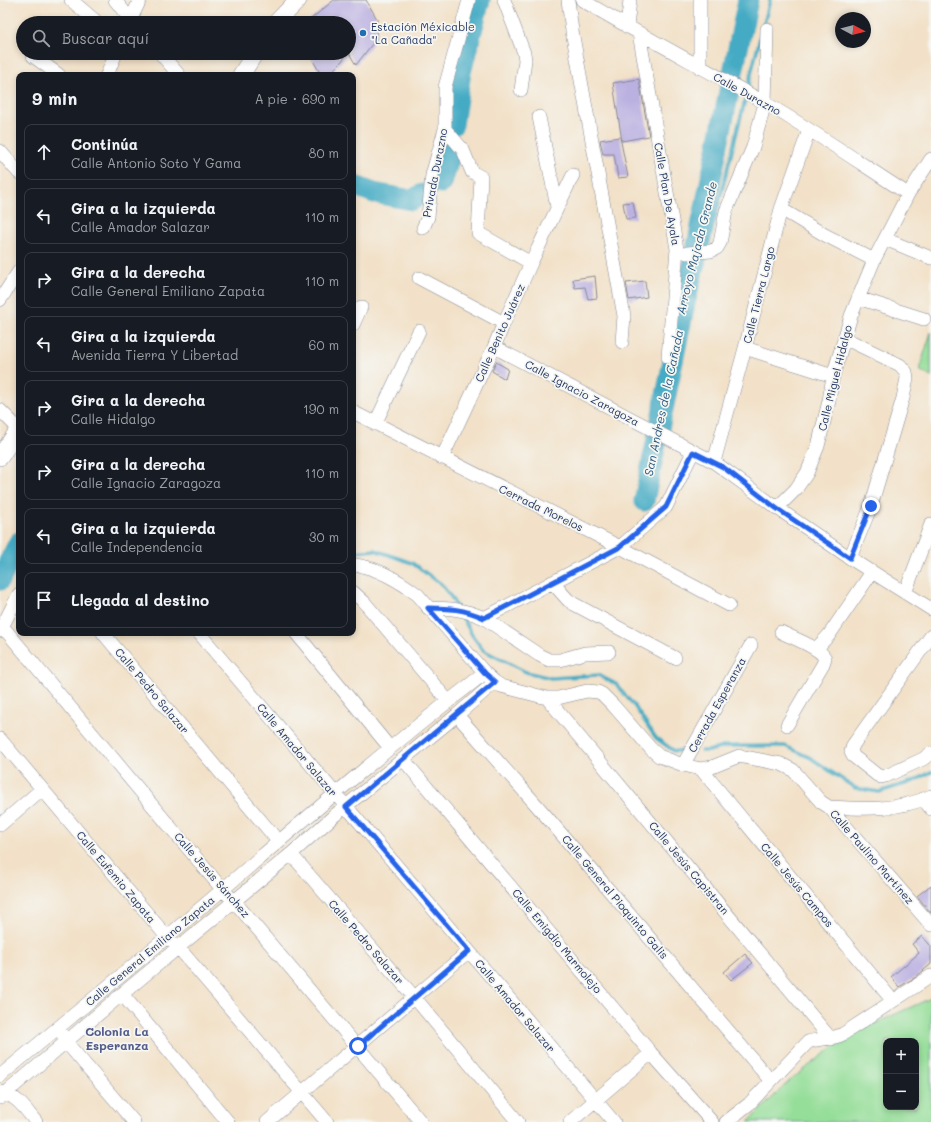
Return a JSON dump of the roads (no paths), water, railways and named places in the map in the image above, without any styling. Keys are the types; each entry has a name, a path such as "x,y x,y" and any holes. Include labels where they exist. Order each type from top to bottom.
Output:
{"street":[{"path":"71,0 90,16"},
{"path":"115,0 127,16"},
{"path":"133,16 140,0"},
{"path":"283,16 298,0"},
{"name":"Privada Durazno","path":"423,228 428,217 432,175 445,129 445,87 468,0"},
{"path":"504,0 524,53 525,60 521,90"},
{"path":"568,0 572,31 624,316 622,342"},
{"name":"Calle Durazno","path":"582,0 627,27 765,103 908,194"},
{"path":"627,27 630,0"},
{"path":"700,0 700,68"},
{"path":"687,253 711,251 717,248 720,243 726,211 753,148 765,103 767,29"},
{"name":"Calle Plan De Ayala","path":"639,33 677,249 668,357"},
{"path":"38,60 55,72"},
{"path":"107,72 113,60"},
{"path":"166,60 176,72"},
{"path":"243,72 251,60"},
{"path":"539,118 557,207"},
{"path":"445,129 463,150 472,172 480,177 478,233 531,263"},
{"name":"Calle Tierra Largo","path":"714,462 746,348 781,209 809,130"},
{"path":"0,151 16,170"},
{"name":"Calle Miguel Hidalgo","path":"776,508 796,489 807,473 820,439 833,376 858,298 874,260 908,194 931,159"},
{"name":"Calle Benito Juárez","path":"442,458 573,175"},
{"path":"781,209 825,235 874,260"},
{"path":"885,239 931,258"},
{"path":"0,300 16,276"},
{"path":"419,278 504,323"},
{"path":"858,298 924,319"},
{"path":"356,318 361,307"},
{"path":"375,424 419,331"},
{"path":"844,338 900,365 906,372 907,386 871,506 850,558"},
{"name":"Calle Ignacio Zaragoza","path":"494,347 714,462 776,508 850,558 931,609"},
{"path":"746,348 833,376"},
{"path":"0,410 16,426"},
{"name":"Cerrada Morelos","path":"356,414 620,547 729,605"},
{"path":"0,457 16,433"},
{"path":"484,618 620,547 666,507 693,452"},
{"path":"906,593 931,524"},
{"path":"356,565 366,567 383,574 407,587 418,595 485,673 495,682 515,690 547,698 558,698 587,691 602,694 654,752 683,765 701,769"},
{"path":"816,649 829,635 872,572"},
{"path":"552,582 568,600 574,604 675,658"},
{"path":"356,595 364,602 448,701"},
{"path":"1,629 16,600"},
{"path":"428,608 464,610 484,618 539,655 549,660 560,660 585,653 609,652"},
{"name":"Calle Jesús Sánchez","path":"1,629 358,1046 421,1122"},
{"path":"781,632 816,649 824,656 823,664 787,725"},
{"name":"Calle Pedro Salazar","path":"107,636 278,841"},
{"name":"Calle Amador Salazar","path":"202,636 334,794 614,1122"},
{"path":"298,636 390,748"},
{"path":"931,636 852,745 851,752 853,756 881,777 924,759 931,753"},
{"name":"Cerrada Esperanza","path":"683,765 751,645"},
{"name":"Calle General Emiliano Zapata","path":"0,1076 223,890 334,794 448,701 485,673"},
{"name":"Calle General Emiliano Zapata","path":"2,1094 495,682"},
{"name":"Calle Jesús Capistran","path":"547,698 831,1039"},
{"name":"Calle General Pioquinto Galis","path":"457,715 546,816 770,1080"},
{"name":"Calle Eufemio Zapata","path":"0,739 167,937 178,947 327,1122"},
{"name":"Calle Paulino Martínez","path":"701,769 712,767 739,756 781,764 794,770 821,802 829,807 931,925"},
{"name":"Calle Emigdio Marmolejo","path":"404,758 651,1053 712,1122"},
{"name":"Calle Jesús Campos","path":"701,769 893,1000"},
{"path":"0,824 42,789"},
{"path":"829,807 889,808 928,801"},
{"name":"Calle Pedro Salazar","path":"291,854 415,998 518,1122"},
{"path":"267,1122 469,951"},
{"path":"726,1122 749,1104 770,1080 808,1042 831,1039 844,1034 931,976"},
{"path":"122,994 228,1122"},
{"path":"59,1027 66,1042 134,1122"},
{"path":"570,1122 651,1053"},
{"path":"2,1094 14,1098 36,1122"}],"waterway":[{"name":"San Andres de la Cañada","path":"453,125 461,72 480,0"},
{"name":"San Andres de la Cañada","path":"644,501 748,0"},
{"name":"Arroyo Majada Grande","path":"763,28 770,0"},
{"name":"Arroyo Majada Grande","path":"747,90 761,34"},
{"name":"Arroyo Majada Grande","path":"707,249 746,96"},
{"name":"San Andres de la Cañada","path":"441,183 449,159 450,149"},
{"name":"San Andres de la Cañada","path":"356,186 374,193 412,200 422,194"},
{"name":"Arroyo Majada Grande","path":"661,431 706,255"},
{"name":"Arroyo Majada Grande","path":"644,501 660,438"},
{"path":"0,580 16,548"},
{"path":"356,552 375,550 412,563 441,584 456,606"},
{"path":"460,613 472,635 483,650 526,672 551,678 598,675 616,684 635,707 656,738 674,751 680,751"},
{"path":"701,751 708,751 727,746 785,746 811,758 855,788 879,792 914,781 931,772"}],"place":[{"name":"Estación Méxicable \"La Cañada\"","path":"363,33"}],"district":[{"name":"Colonia La Esperanza","path":"117,1039"}]}
